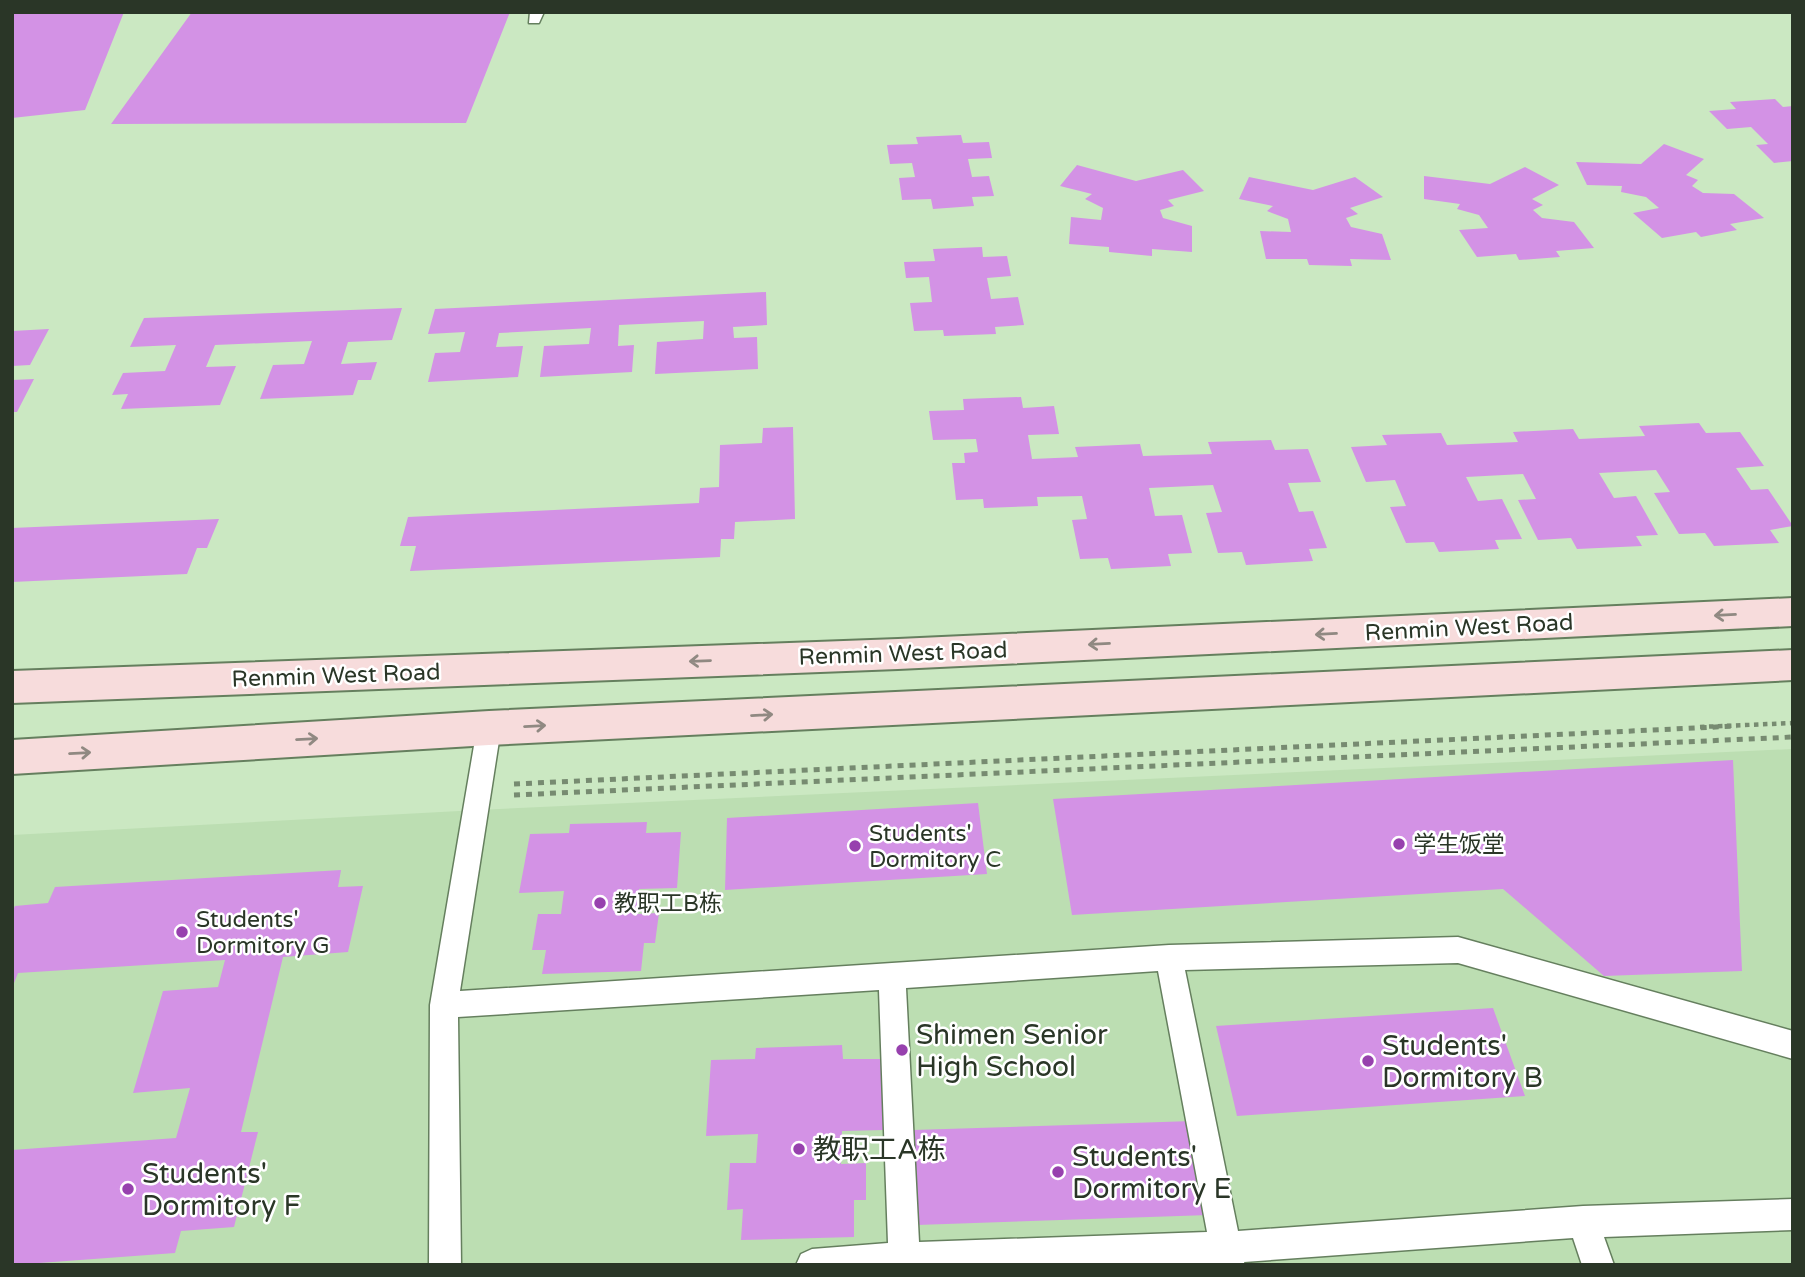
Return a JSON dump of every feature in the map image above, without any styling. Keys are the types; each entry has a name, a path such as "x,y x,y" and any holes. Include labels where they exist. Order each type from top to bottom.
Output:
{"street":[{"name":"Renmin West Road","path":"12,687 898,654 1793,611"},
{"path":"12,757 489,728 1793,665"}],"lane":[{"path":"445,1265 444,1005 481,791 489,728"},
{"path":"444,1005 1169,958 1458,950 1793,1045"},
{"path":"1169,958 1228,1256"},
{"path":"892,974 904,1258"},
{"path":"812,1265 904,1258 1228,1256 1583,1222 1793,1214"},
{"path":"1583,1222 1598,1265"}],"path":[{"path":"481,791 1793,723"},
{"path":"481,791 1793,737"}],"shaded area":[{"name":"Shimen Senior High School","path":"1793,749 1793,1265 12,1265 12,835 478,810"}],"building":[{"path":"12,12 124,12 85,110 12,118"},
{"path":"192,12 510,12 466,123 111,124"},
{"path":"1775,99 1783,107 1793,106 1793,161 1774,163 1756,145 1768,144 1751,127 1727,129 1709,111 1736,109 1730,102"},
{"path":"961,135 963,143 989,142 992,158 968,159 972,177 989,176 994,196 972,197 974,206 933,209 931,199 902,200 899,178 915,177 912,163 890,164 887,145 918,144 916,137"},
{"path":"1664,144 1704,159 1686,175 1698,180 1692,186 1703,193 1734,194 1764,218 1730,224 1737,230 1701,237 1696,232 1662,238 1633,213 1659,208 1646,197 1621,192 1622,186 1587,185 1576,162 1641,164"},
{"path":"1077,165 1136,181 1183,170 1204,191 1168,200 1174,206 1160,210 1163,218 1192,226 1192,252 1152,249 1152,256 1109,252 1109,247 1069,244 1071,217 1101,220 1103,208 1085,199 1092,194 1060,186"},
{"path":"1525,167 1559,185 1532,199 1543,205 1533,210 1542,218 1574,222 1594,248 1556,251 1560,257 1519,260 1516,254 1477,257 1459,230 1488,228 1479,215 1457,209 1460,204 1424,199 1424,176 1490,184"},
{"path":"1249,177 1313,190 1355,177 1383,197 1350,208 1358,214 1346,218 1351,227 1382,234 1391,260 1350,259 1352,266 1309,265 1307,259 1266,259 1260,231 1291,232 1288,219 1267,211 1273,206 1239,199"},
{"path":"982,247 983,257 1007,256 1011,276 987,278 991,299 1018,297 1024,325 995,327 996,334 944,336 943,330 914,331 910,303 932,302 929,277 906,278 904,262 935,261 933,249"},
{"path":"766,292 767,325 733,327 734,338 757,337 758,369 655,374 657,342 703,339 704,321 619,325 618,346 634,345 632,372 540,377 544,346 589,344 591,328 499,333 496,347 523,346 518,377 428,382 435,353 460,352 465,332 428,334 435,309"},
{"path":"402,308 392,340 348,342 341,364 377,362 371,380 358,380 353,395 260,399 273,365 304,364 312,341 215,345 206,367 236,366 220,405 121,409 128,394 112,395 123,373 165,371 176,345 130,347 144,318"},
{"path":"49,329 30,365 12,366 12,331"},
{"path":"34,379 17,412 12,412 12,380"},
{"path":"1021,397 1023,408 1054,406 1059,434 1028,435 1032,459 1078,457 1075,447 1140,444 1143,456 1212,454 1208,442 1271,440 1275,450 1308,449 1321,482 1288,483 1299,512 1313,511 1327,548 1309,549 1313,561 1246,565 1242,552 1218,553 1206,513 1222,512 1213,485 1149,488 1155,516 1182,515 1192,553 1168,554 1171,566 1111,569 1108,558 1080,559 1072,520 1087,519 1082,496 1037,497 1038,506 984,508 983,499 956,500 952,463 965,463 964,453 978,452 976,439 933,440 929,411 964,410 963,399"},
{"path":"1699,423 1706,433 1740,432 1764,466 1736,468 1751,490 1768,489 1793,526 1770,530 1779,543 1714,546 1705,533 1679,534 1654,493 1670,492 1656,470 1599,473 1614,498 1636,496 1658,535 1636,536 1642,546 1577,549 1571,538 1538,540 1518,500 1536,499 1523,474 1466,477 1478,501 1502,499 1522,539 1495,540 1499,549 1439,552 1434,542 1406,543 1390,507 1406,506 1395,480 1366,482 1351,447 1387,445 1382,435 1441,433 1447,445 1518,442 1513,432 1573,429 1579,439 1645,436 1639,426"},
{"path":"793,427 795,519 735,522 734,539 721,539 720,557 410,571 416,546 400,546 408,517 699,503 700,488 719,487 720,445 762,443 763,428"},
{"path":"219,519 207,548 197,548 187,574 12,582 12,528"},
{"name":"学生饭堂","path":"1733,760 1742,971 1604,976 1503,889 1072,915 1053,799"},
{"name":"Students' Dormitory C","path":"978,803 987,874 725,890 727,818"},
{"name":"教职工B栋","path":"647,822 646,833 681,832 677,888 639,889 636,914 659,913 655,943 644,943 641,971 542,974 546,950 532,950 538,914 561,914 564,891 519,893 530,834 569,833 570,824"},
{"path":"341,870 338,887 363,886 348,952 283,957 241,1132 258,1132 234,1227 181,1231 175,1253 12,1265 12,1150 176,1138 190,1088 133,1093 163,991 218,987 225,960 18,973 12,988 12,912 15,906 48,903 55,887"},
{"name":"Students' Dormitory B","path":"1493,1008 1525,1096 1237,1116 1216,1026"},
{"name":"教职工A栋","path":"842,1045 843,1059 883,1059 884,1130 842,1131 841,1164 866,1163 866,1200 854,1200 854,1237 741,1240 743,1209 727,1210 730,1163 756,1163 758,1134 706,1136 711,1060 755,1059 756,1048"},
{"name":"Students' Dormitory E","path":"1193,1121 1209,1215 917,1225 913,1130"}],"place":[{"name":"学生饭堂","path":"1399,844"},
{"name":"Students' Dormitory C","path":"855,846"},
{"name":"教职工B栋","path":"600,903"},
{"name":"Students' Dormitory G","path":"182,932"},
{"name":"Shimen Senior High School","path":"902,1050"},
{"name":"Students' Dormitory B","path":"1368,1061"},
{"name":"教职工A栋","path":"799,1149"},
{"name":"Students' Dormitory E","path":"1058,1172"},
{"name":"Students' Dormitory F","path":"128,1189"}]}
